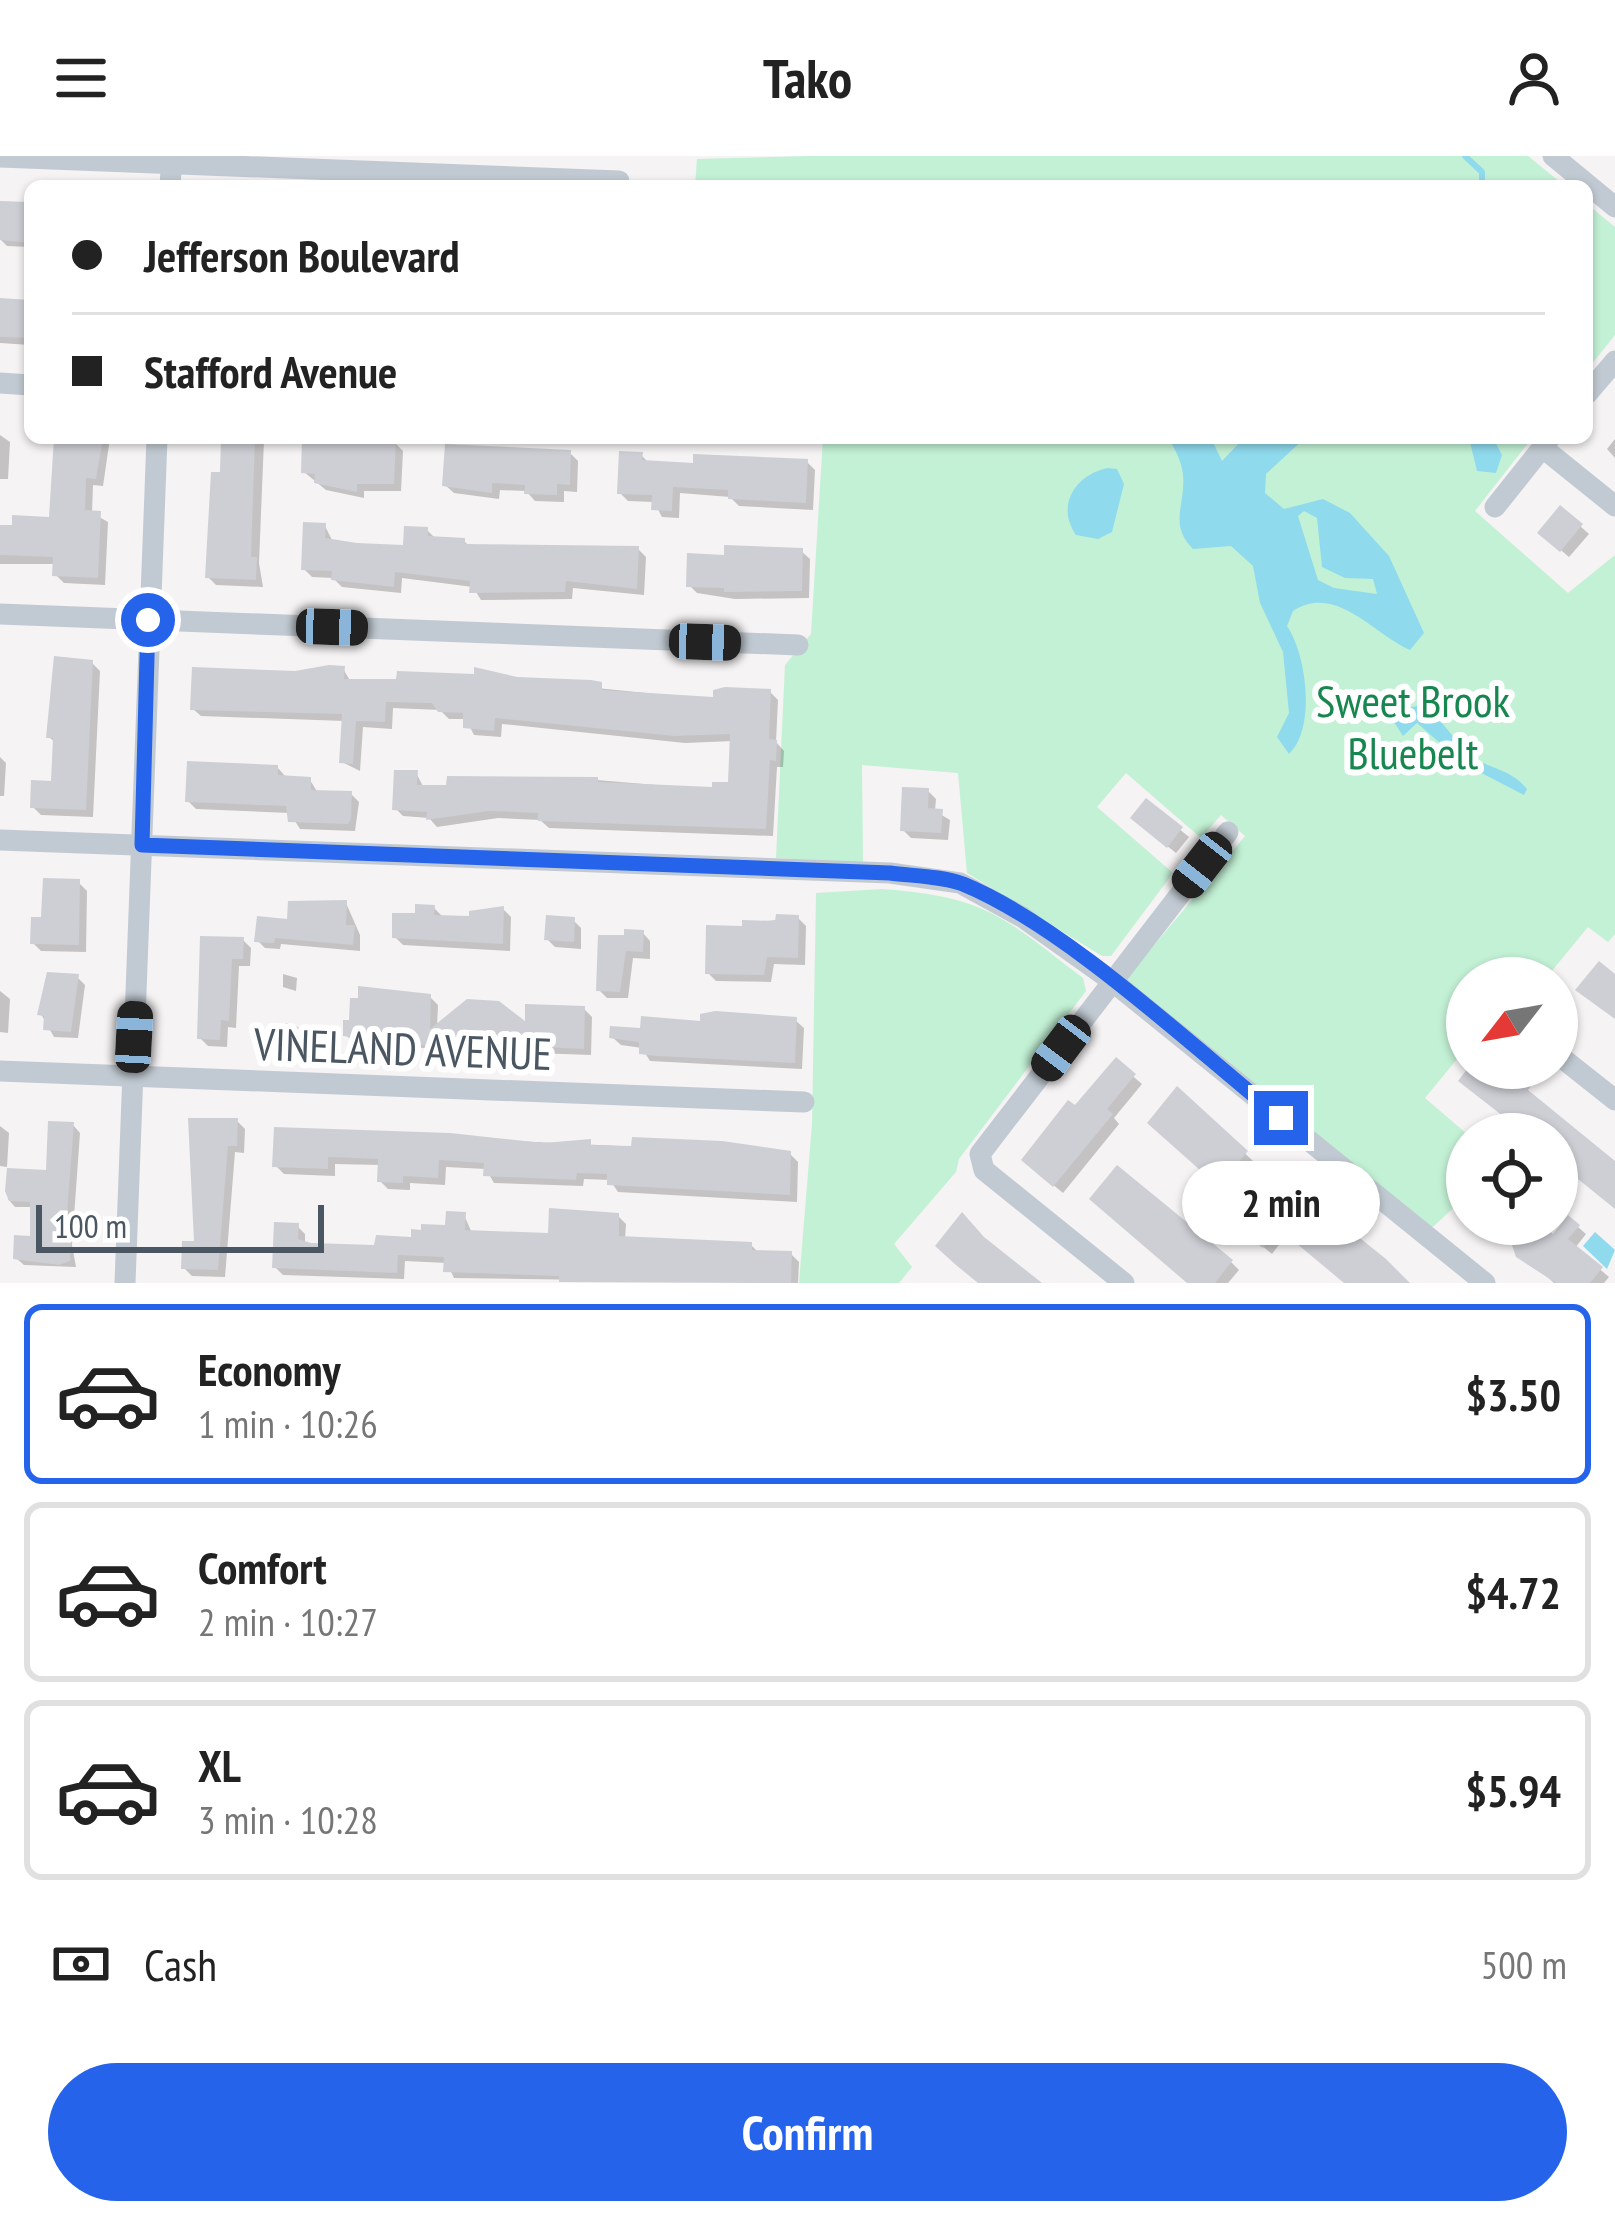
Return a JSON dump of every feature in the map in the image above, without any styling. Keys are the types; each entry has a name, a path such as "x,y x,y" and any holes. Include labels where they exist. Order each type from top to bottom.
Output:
{"street":[{"path":"1553,156 1582,180"},
{"path":"0,157 171,159 580,180"},
{"path":"1593,387 1615,361"},
{"path":"125,1283 157,444"},
{"path":"1495,507 1545,444"},
{"path":"1547,444 1615,506"},
{"path":"0,614 799,645"},
{"path":"1124,1283 979,1163 980,1154 1228,832"},
{"path":"0,840 890,873 960,883 1022,917 1112,981 1485,1283"},
{"name":"VINELAND AVENUE","path":"0,1071 804,1102"},
{"path":"1578,1071 1615,1100"}],"green space":[{"path":"1528,156 1558,180 695,180 697,159"},
{"path":"1593,209 1615,227 1615,335 1593,362"},
{"name":"Sweet Brook Bluebelt","path":"823,444 1527,444 1475,511 1568,593 1615,555 1615,934 1608,942 1588,927 1563,957 1446,957 1446,1072 1425,1098 1446,1116 1446,1215 1433,1227 1129,989 1127,978 1245,836 1221,815 1201,838 1126,773 1097,807 1173,873 1111,956 1102,956 967,873 958,773 862,765 863,863 776,858 785,665 811,634"},
{"path":"882,889 946,898 992,913 1083,978 1086,991 959,1159 956,1172 894,1244 912,1267 899,1283 799,1283 812,1124 816,893"}],"water":[{"path":"1171,444 1214,444 1222,461 1238,444 1298,444 1266,474 1265,493 1284,509 1323,499 1350,513 1389,556 1424,633 1410,650 1339,607 1309,604 1293,611 1287,626 1300,655 1306,710 1303,728 1289,754 1277,737 1289,713 1283,652 1260,603 1253,566 1231,546 1193,549 1186,540 1180,522 1183,485","holes":["1304,511 1317,518 1322,567 1345,578 1373,579 1377,594 1334,588 1318,580 1298,516"]},
{"path":"1470,444 1496,444 1502,455 1496,473 1477,471"},
{"path":"1107,468 1117,469 1124,484 1112,532 1098,539 1076,535 1068,513 1072,494 1085,478"},
{"path":"1422,705 1469,754 1520,782 1527,789 1524,795 1464,764 1417,723 1403,736 1392,719 1397,710"},
{"path":"1595,1232 1615,1250 1607,1269 1583,1246"}],"building":[{"path":"0,201 24,202 24,242 0,240"},
{"path":"0,298 24,300 24,338 0,337"},
{"path":"54,444 102,444 96,479 86,478 85,510 101,511 98,578 52,576 53,557 0,555 0,525 12,525 12,515 49,517"},
{"path":"221,444 255,444 251,557 257,557 256,580 205,578 211,472 220,472"},
{"path":"302,444 396,444 394,484 357,484 357,492 314,483 315,474 301,473"},
{"path":"445,444 571,450 570,485 557,484 557,495 524,494 525,485 492,483 492,493 442,486"},
{"path":"619,451 643,452 642,460 693,463 693,454 808,459 806,503 728,499 728,490 673,487 672,511 651,510 652,495 617,494"},
{"path":"1560,505 1583,524 1560,552 1537,533"},
{"path":"303,522 326,523 325,538 357,543 403,545 404,526 428,527 428,536 465,538 465,544 639,546 637,589 566,581 565,592 469,593 470,581 395,572 394,587 331,580 332,571 301,570"},
{"path":"724,545 803,548 802,591 724,592 724,588 686,587 687,553 724,555"},
{"path":"54,656 93,660 86,810 30,808 31,780 51,781 53,738 46,738"},
{"path":"345,666 344,679 396,679 397,671 474,674 474,667 517,677 591,680 602,682 602,690 713,697 713,690 725,687 771,689 769,739 777,740 776,761 770,760 766,829 538,821 538,813 489,811 426,820 427,812 392,810 394,770 418,770 417,785 446,785 447,776 598,777 598,782 712,787 712,782 728,782 730,734 675,736 495,718 494,731 463,728 463,713 438,712 432,703 386,702 385,722 356,721 353,764 339,763 342,714 190,710 192,667 295,671"},
{"path":"187,761 278,765 278,775 311,777 311,790 352,791 351,818 348,824 288,822 286,806 185,802"},
{"path":"902,787 929,788 928,808 943,809 941,833 900,831"},
{"path":"1146,798 1183,827 1167,848 1130,818"},
{"path":"43,878 80,879 79,945 30,944 31,917 41,917"},
{"path":"347,900 346,925 355,925 353,945 275,938 274,943 254,942 257,916 287,919 288,901"},
{"path":"415,904 435,905 434,915 469,916 469,911 504,906 503,944 392,938 392,913 415,913"},
{"path":"776,914 799,915 798,958 767,957 764,975 705,974 706,925 775,921"},
{"path":"546,915 575,917 574,942 544,940"},
{"path":"624,929 644,930 643,952 626,951 620,992 596,991 598,935 624,935"},
{"path":"200,936 244,937 243,959 232,959 229,1021 221,1020 220,1040 197,1039"},
{"path":"1599,961 1615,974 1615,1019 1578,992"},
{"path":"47,972 79,974 71,1032 43,1030 44,1016 37,1015"},
{"path":"358,986 431,994 430,1029 467,999 499,1001 525,1021 525,1004 585,1006 584,1049 524,1046 524,1039 500,1039 483,1046 428,1046 343,1036 343,1020 349,1020 350,998 358,998"},
{"path":"700,1014 797,1017 795,1063 639,1054 639,1042 609,1038 610,1026 640,1028 641,1016 700,1021"},
{"path":"286,1023 307,1030 306,1047 285,1046"},
{"path":"1116,1057 1136,1074 1107,1109 1113,1114 1053,1187 1021,1160 1068,1100 1075,1105"},
{"path":"1177,1086 1248,1151 1218,1186 1147,1123"},
{"path":"1468,1089 1529,1089 1556,1113 1499,1113"},
{"path":"188,1118 238,1118 237,1146 228,1146 218,1270 181,1269 182,1241 194,1241"},
{"path":"48,1121 74,1122 65,1240 71,1240 70,1261 59,1265 13,1259 14,1235 30,1236 30,1202 9,1201 5,1191 7,1168 46,1170"},
{"path":"274,1127 450,1133 544,1143 591,1139 591,1145 631,1146 632,1137 722,1141 791,1151 790,1195 607,1185 607,1174 577,1173 576,1180 483,1176 484,1163 439,1160 438,1178 403,1176 403,1183 377,1182 378,1159 328,1157 328,1169 272,1167"},
{"path":"1578,1131 1615,1161 1615,1209 1578,1179"},
{"path":"1117,1165 1233,1260 1215,1283 1187,1283 1089,1199"},
{"path":"1275,1170 1410,1283 1344,1283 1278,1228 1263,1248 1249,1238 1265,1218 1248,1204"},
{"path":"549,1208 619,1213 619,1236 752,1242 752,1250 792,1251 791,1283 559,1282 559,1276 443,1272 444,1257 398,1255 397,1273 272,1268 274,1222 299,1223 298,1239 311,1243 374,1245 376,1235 411,1237 411,1229 421,1230 421,1224 445,1225 446,1211 466,1212 465,1230 548,1233"},
{"path":"962,1212 984,1237 1042,1283 978,1283 956,1265 935,1246"},
{"path":"1512,1245 1576,1245 1603,1267 1590,1283 1556,1283 1516,1257"}],"waterway":[{"path":"1465,156 1482,172 1482,180"}],"route":[{"path":"148,620 142,845 890,873 960,883 1022,917 1112,981 1281,1118"}]}
